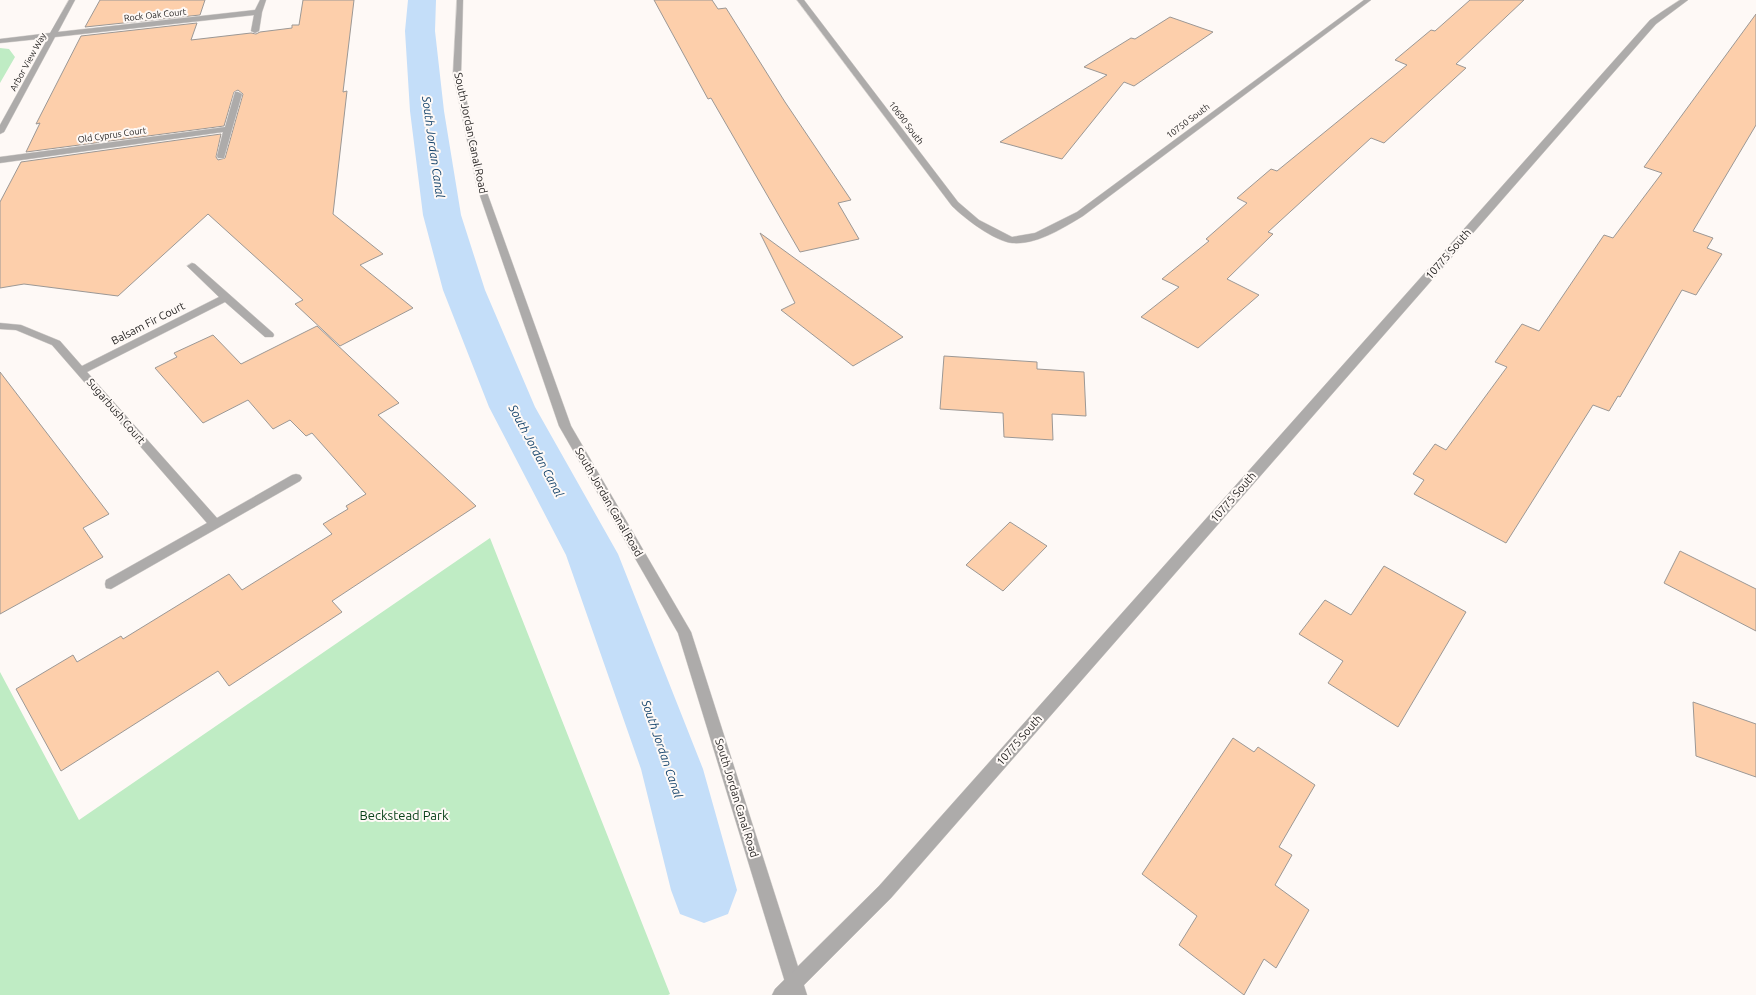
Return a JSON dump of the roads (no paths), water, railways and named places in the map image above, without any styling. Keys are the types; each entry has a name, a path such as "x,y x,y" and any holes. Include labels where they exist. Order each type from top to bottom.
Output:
{"street":[{"name":"Arbor View Way","path":"0,132 72,0"},
{"path":"255,31 258,12 262,0"},
{"name":"South Jordan Canal Road","path":"460,0 457,74 481,187 565,426 684,632 798,995"},
{"name":"10690 South","path":"800,0 955,204 969,218 988,230 1011,240"},
{"name":"10750 South","path":"1011,240 1037,236 1080,214 1368,0"},
{"name":"10775 South","path":"781,995 884,892 1653,22 1665,12 1685,0"},
{"name":"Rock Oak Court","path":"0,41 258,12"},
{"path":"221,156 227,129 238,94"},
{"name":"Old Cyprus Court","path":"0,160 227,129"},
{"path":"192,266 226,298 269,334"},
{"name":"Balsam Fir Court","path":"80,371 226,298"},
{"name":"Sugarbush Court","path":"0,326 17,327 56,343 215,524"},
{"path":"111,584 296,478"}],"waterway":[{"name":"South Jordan Canal","path":"422,0 420,31 427,111 442,215 464,290 512,407 592,554 672,769 704,890"}],"park label":[{"name":"Beckstead Park","path":"404,815"}]}
